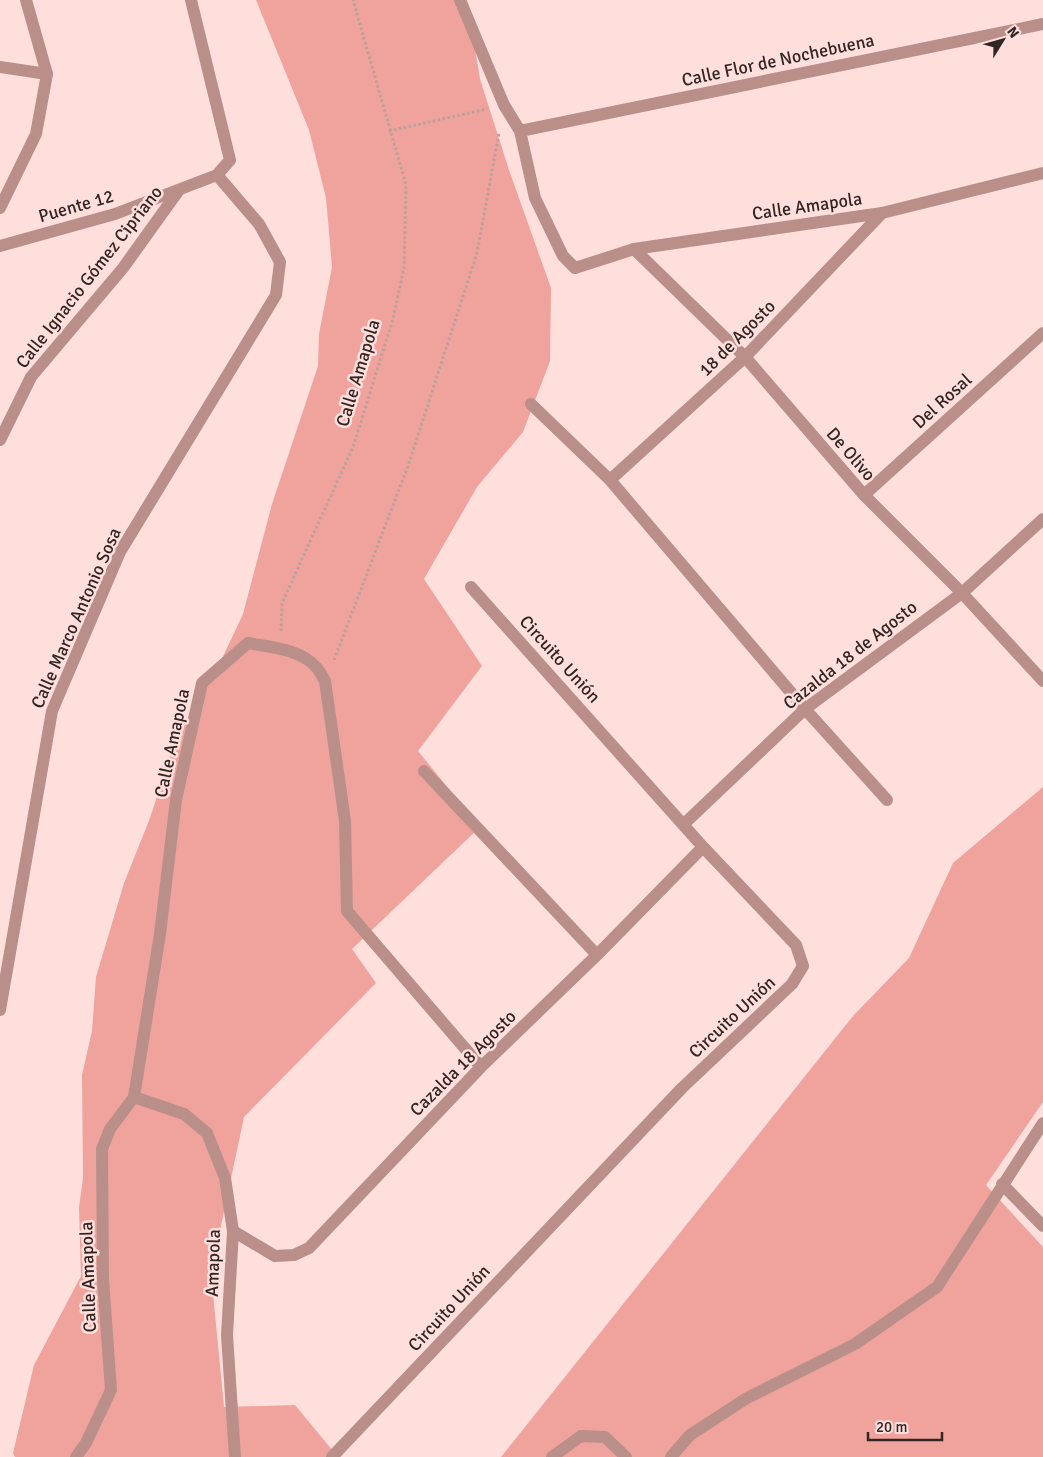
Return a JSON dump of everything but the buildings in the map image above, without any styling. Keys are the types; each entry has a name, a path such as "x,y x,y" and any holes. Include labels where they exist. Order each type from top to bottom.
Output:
{"street":[{"path":"0,208 36,134 47,74 26,0"},
{"path":"192,0 230,160 217,175"},
{"path":"460,0 504,104 520,131"},
{"name":"Calle Flor de Nochebuena","path":"520,131 1043,24"},
{"path":"0,67 47,74"},
{"name":"Calle Amapola","path":"520,131 535,198 563,256 575,268 634,249 882,213 1043,173"},
{"name":"Puente 12","path":"0,246 115,214 217,175"},
{"name":"Calle Marco Antonio Sosa","path":"1,1002 52,711 120,552 276,295 280,262 259,224 217,175"},
{"name":"Calle Ignacio Gómez Cipriano","path":"0,440 31,377 123,268 179,190"},
{"name":"18 de Agosto","path":"610,480 746,357 882,213"},
{"name":"De Olivo","path":"634,249 746,357 864,496 962,593 1043,681"},
{"name":"Del Rosal","path":"864,496 1043,333"},
{"path":"530,404 610,480 805,709 887,800"},
{"name":"Cazalda 18 de Agosto","path":"684,824 805,709 962,593 1043,519"},
{"name":"Circuito Unión","path":"332,1457 682,1088 792,984 803,966 796,945 704,847 472,587"},
{"name":"Calle Amapola","path":"76,1457 86,1443 111,1390 103,1279 102,1149 110,1129 134,1096 160,934 176,800 202,683 248,643 282,649"},
{"path":"282,649 302,657 317,667 325,681 345,821 347,911 481,1067"},
{"path":"424,771 598,955"},
{"name":"Cazalda 18 Agosto","path":"233,1231 275,1256 294,1255 309,1248 481,1067 598,955 704,847"},
{"name":"Amapola","path":"134,1096 184,1114 207,1133 225,1178 233,1231 227,1335 235,1457"},
{"path":"671,1457 690,1435 748,1398 855,1344 937,1287 1043,1123"},
{"path":"1002,1184 1043,1226"},
{"path":"552,1457 582,1436 605,1438 626,1457"}],"path":[{"name":"Calle Amapola","path":"282,649 282,604 353,448 393,318 404,268 406,185 353,0"},
{"path":"325,681 408,466 477,253 504,104 389,131"}],"shaded area":[{"path":"256,0 467,0 480,79 509,170 551,288 550,361 523,432 477,487 424,579 482,666 418,751 480,827 352,949 376,983 244,1117 211,1273 224,1407 295,1405 338,1457 15,1457 13,1453 34,1365 81,1276 79,1207 83,1178 82,1075 92,1031 96,977 124,883 150,818 175,742 218,667 243,614 272,504 318,366 319,334 332,267 326,198 309,130"},
{"path":"1043,787 1043,1102 986,1185 1043,1247 1043,1457 501,1457 853,1016 909,958 953,863"}]}
